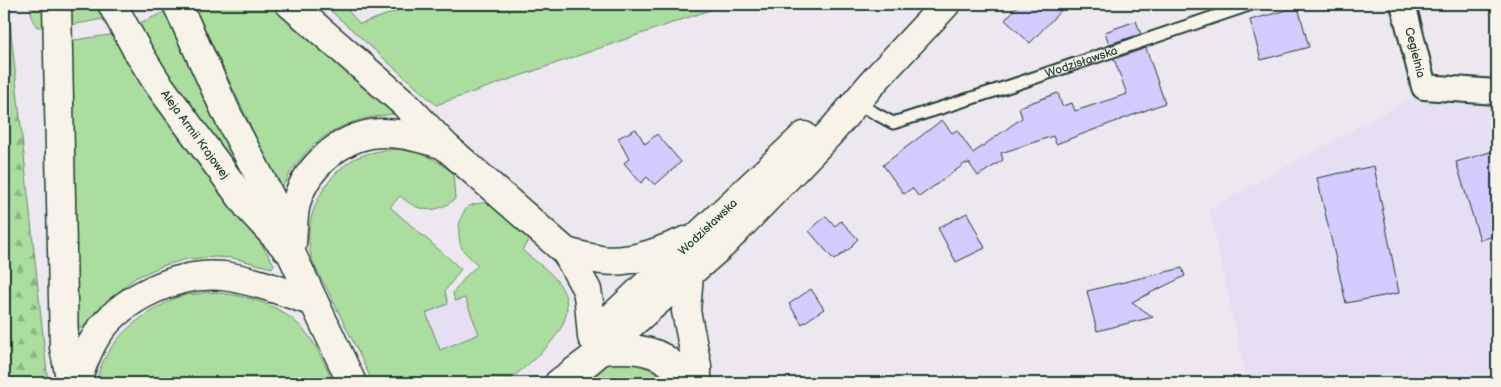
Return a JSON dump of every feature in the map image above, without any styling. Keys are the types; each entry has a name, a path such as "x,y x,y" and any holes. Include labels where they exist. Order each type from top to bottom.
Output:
{"main road":[{"path":"57,4 64,347 71,383"},
{"name":"Aleja Armii Krajowej","path":"112,4 156,81 249,208 292,255"},
{"name":"Aleja Armii Krajowej","path":"177,4 227,114 278,212 292,255 352,383"},
{"path":"290,4 404,102 444,144 566,252 587,290 596,344 648,352 670,363 683,383"},
{"name":"Wodzisławska","path":"548,383 596,344 689,275 756,211 830,133 874,80 946,4"},
{"name":"Wodzisławska","path":"558,383 696,237 819,122 874,80"},
{"path":"292,255 295,206 305,182 323,159 346,142 372,134 398,134 415,136 444,144"},
{"path":"566,252 603,260 631,259 656,253 696,237"},
{"path":"689,275 686,311 697,366 697,383"},
{"path":"76,383 88,351 99,333 112,318 133,300 161,285 189,277 222,276 250,281 314,302"}],"street":[{"name":"Cegielnia","path":"1403,4 1424,87 1497,92"}],"lane":[{"name":"Wodzisławska","path":"855,102 893,123 1010,86 1252,4"}],"shaded area":[{"path":"1414,96 1497,100 1497,383 1247,383 1209,209"},
{"path":"467,295 482,336 439,354 422,311"}],"green space":[{"path":"4,4 8,4 48,383 4,383"},
{"path":"30,4 48,4 50,26 37,27 32,19"},
{"path":"65,4 101,4 108,18 66,26"},
{"path":"193,4 275,4 397,109 395,114 353,122 334,130 313,145 280,188"},
{"path":"323,4 342,4 360,24 418,4 727,4 436,105"},
{"path":"165,12 232,153 270,209 265,212 180,95 135,25"},
{"path":"117,34 205,166 274,264 272,268 233,258 216,257 187,259 162,266 135,278 96,311 82,328 75,330 67,41"},
{"path":"397,149 427,156 453,173 455,199 441,208 427,210 420,208 400,196 390,207 461,269 445,291 448,304 426,313 440,350 479,334 465,298 455,301 453,293 467,275 478,265 463,250 459,237 461,218 467,208 472,205 488,202 530,239 522,250 557,281 565,296 567,311 554,339 506,383 373,383 316,270 311,255 309,228 312,214 325,187 344,165 356,158 366,154"},
{"path":"208,292 253,299 267,304 292,319 313,342 334,383 96,383 105,358 112,346 141,318 175,298"},
{"path":"617,362 645,368 658,374 670,383 576,383 600,366"}],"building":[{"path":"1019,4 1067,4 1030,43 1005,20"},
{"path":"1298,7 1309,47 1261,60 1250,20"},
{"path":"1136,21 1141,34 1109,44 1105,32"},
{"path":"1146,48 1165,103 1056,144 1053,136 1001,153 1003,160 978,176 969,163 966,163 919,197 912,188 904,194 883,165 942,120 952,133 957,130 973,153 1022,118 1019,107 1058,93 1062,106 1072,103 1075,111 1127,94 1114,59"},
{"path":"636,129 645,144 657,134 681,162 655,185 647,177 641,183 624,163 629,159 618,138"},
{"path":"1497,150 1497,235 1480,240 1456,162"},
{"path":"1374,166 1399,293 1346,303 1317,178"},
{"path":"967,213 985,248 956,262 938,228"},
{"path":"826,216 835,226 841,221 858,239 853,246 834,260 809,231"},
{"path":"1182,268 1185,276 1132,302 1153,317 1097,331 1087,291"},
{"path":"811,289 824,309 802,324 789,304"}]}
